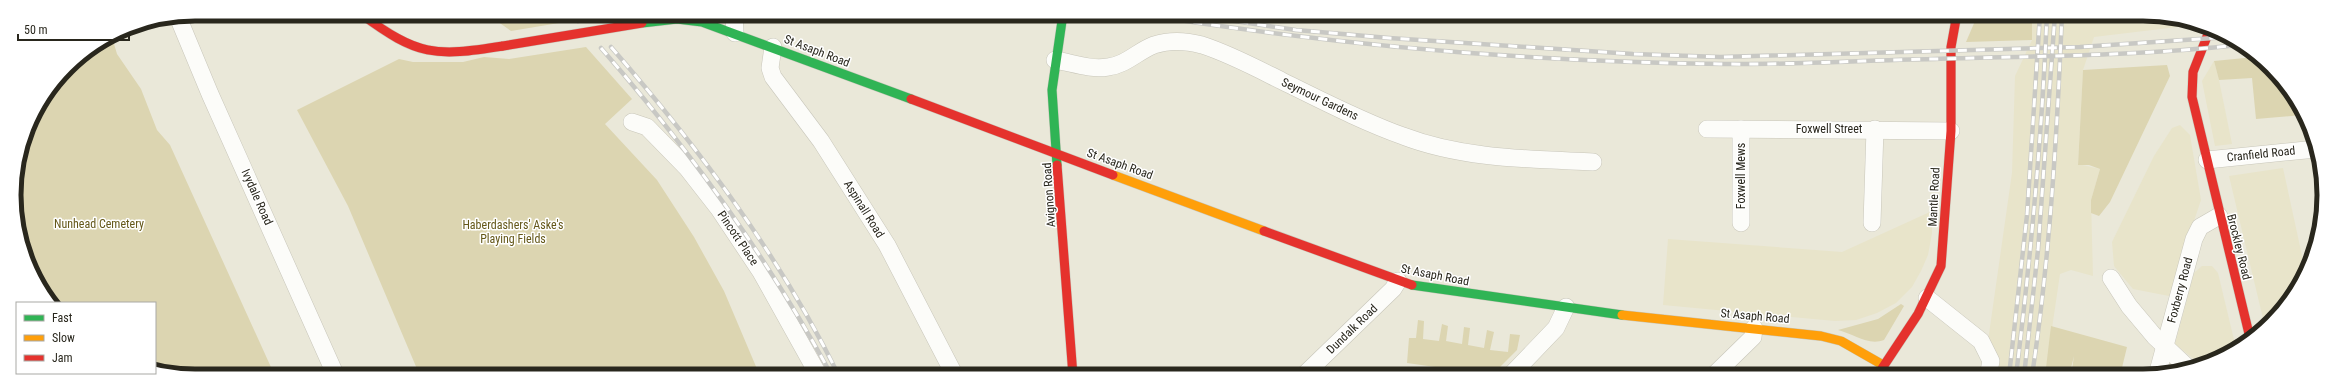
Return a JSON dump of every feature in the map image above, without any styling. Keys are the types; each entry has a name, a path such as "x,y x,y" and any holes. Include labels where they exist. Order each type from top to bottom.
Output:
{"street":[{"name":"Ivydale Road","path":"180,21 210,94 333,369"},
{"name":"St Asaph Road","path":"372,21 405,44 418,50 448,53 503,46 642,23 667,21"},
{"name":"St Asaph Road","path":"698,21 735,33 1057,155 1417,286 1637,317 1821,336 1841,341 1883,365"},
{"path":"734,21 735,33"},
{"name":"Avignon Road","path":"1062,21 1055,60 1052,90 1072,369"},
{"name":"Mantle Road","path":"1881,369 1904,336 1927,298 1941,266 1951,131 1951,48 1956,21"},
{"name":"Brockley Road","path":"2208,33 2195,64 2191,81 2194,107 2219,216 2249,333"},
{"name":"Seymour Gardens","path":"1055,60 1092,68 1109,67 1125,62 1154,45 1185,42 1202,45 1244,62 1325,102 1403,136 1432,145 1482,155 1594,162"},
{"name":"Aspinall Road","path":"773,48 770,68 774,77 821,141 887,244 951,369"},
{"name":"Pincott Place","path":"632,122 647,127 687,168 719,209 761,272 815,369"},
{"name":"Foxwell Street","path":"1707,129 1875,129 1951,131"},
{"name":"Foxwell Mews","path":"1741,129 1741,223"},
{"path":"1872,223 1875,129"},
{"name":"Cranfield Road","path":"2207,160 2311,150"},
{"name":"Foxberry Road","path":"2159,369 2194,239 2200,226 2219,216"},
{"path":"2111,278 2129,306 2184,364"},
{"name":"Dundalk Road","path":"1310,369 1393,289 1398,280"},
{"path":"1927,298 1981,341 1991,361 1989,369"},
{"path":"1517,369 1556,328 1566,307"},
{"path":"1720,369 1753,337 1754,328"}],"shaded area":[{"path":"2032,21 2154,21 2185,26 2094,37 2083,70 2078,164 2100,169 2091,200 2093,276 2071,270 2060,274 2046,369 1984,369 2012,173 2015,76 2032,40"},
{"path":"2214,61 2232,144 2215,146 2202,81"},
{"path":"2180,125 2190,135 2201,200 2169,296 2133,289 2114,266 2112,242 2154,156 2172,128"},
{"path":"2283,168 2304,263 2288,292 2263,321 2229,176"},
{"path":"1932,211 1932,233 1928,255 1921,271 1912,287 1896,303 1877,313 1856,320 1835,321 1663,305 1668,239 1842,252"},
{"path":"2202,266 2212,266 2218,273 2235,343 2210,356 2196,361 2175,344 2194,273"}],"green space":[{"path":"497,21 565,22 511,31"},
{"path":"1975,21 2032,21 2032,40 1966,42"},
{"name":"Nunhead Cemetery","path":"113,41 117,54 141,89 157,130 170,145 272,369 184,369 156,365 156,302 58,302 44,282 34,262 22,218 21,184 24,161 34,128 44,108 64,80 80,64 98,50"},
{"name":"Haberdashers' Aske's Playing Fields","path":"586,47 632,99 605,124 657,180 694,237 724,291 757,369 417,369 348,206 297,110 399,59 413,62 463,62 484,57 509,59"},
{"path":"2250,58 2274,80 2288,98 2298,115 2256,119 2252,78 2219,80 2214,61"},
{"path":"2167,65 2170,76 2110,202 2099,216 2091,213 2091,200 2100,169 2089,165 2078,165 2083,70"},
{"path":"1901,304 1904,306 1884,340 1872,342 1867,341 1838,330 1878,319"},
{"path":"1418,320 1424,321 1423,339 1439,341 1442,324 1448,326 1446,341 1462,344 1464,327 1470,328 1468,345 1484,348 1487,330 1494,332 1490,350 1508,352 1510,334 1520,335 1517,350 1498,369 1449,369 1407,363 1409,338 1416,338"},
{"path":"2051,326 2127,347 2122,369 2072,369 2074,356 2071,369 2046,369"}],"railway":[{"path":"1186,21 1285,35 1431,50 1578,60 1652,63 1778,64 2049,56 2201,49 2233,46"},
{"path":"1234,21 1296,30 1389,38 1633,54 1720,57 2080,47 2218,38"},
{"path":"2010,369 2027,215 2040,21"},
{"path":"2017,369 2035,195 2047,21"},
{"path":"2025,369 2038,250 2054,21"},
{"path":"2033,369 2044,286 2052,195 2062,21"},
{"path":"611,47 675,124 736,204 791,288 835,369"},
{"path":"601,48 665,125 726,206 781,289 828,369"}],"traffic: fast":[{"path":"642,23 660,21"},
{"path":"694,21 702,22 911,99"},
{"path":"1057,165 1052,90 1062,21"},
{"path":"1412,285 1622,315"}],"traffic: slow":[{"path":"1113,175 1264,231"},
{"path":"1622,315 1821,336 1841,341 1883,365"}],"traffic: jam":[{"path":"371,21 398,38 428,50 460,52 503,46"},
{"path":"1882,369 1918,314 1941,266 1951,131 1951,47 1956,21"},
{"path":"503,46 642,23"},
{"path":"2208,33 2193,72 2192,97 2249,333"},
{"path":"911,99 1113,175"},
{"path":"1057,165 1072,369"},
{"path":"1264,231 1412,285"}]}
